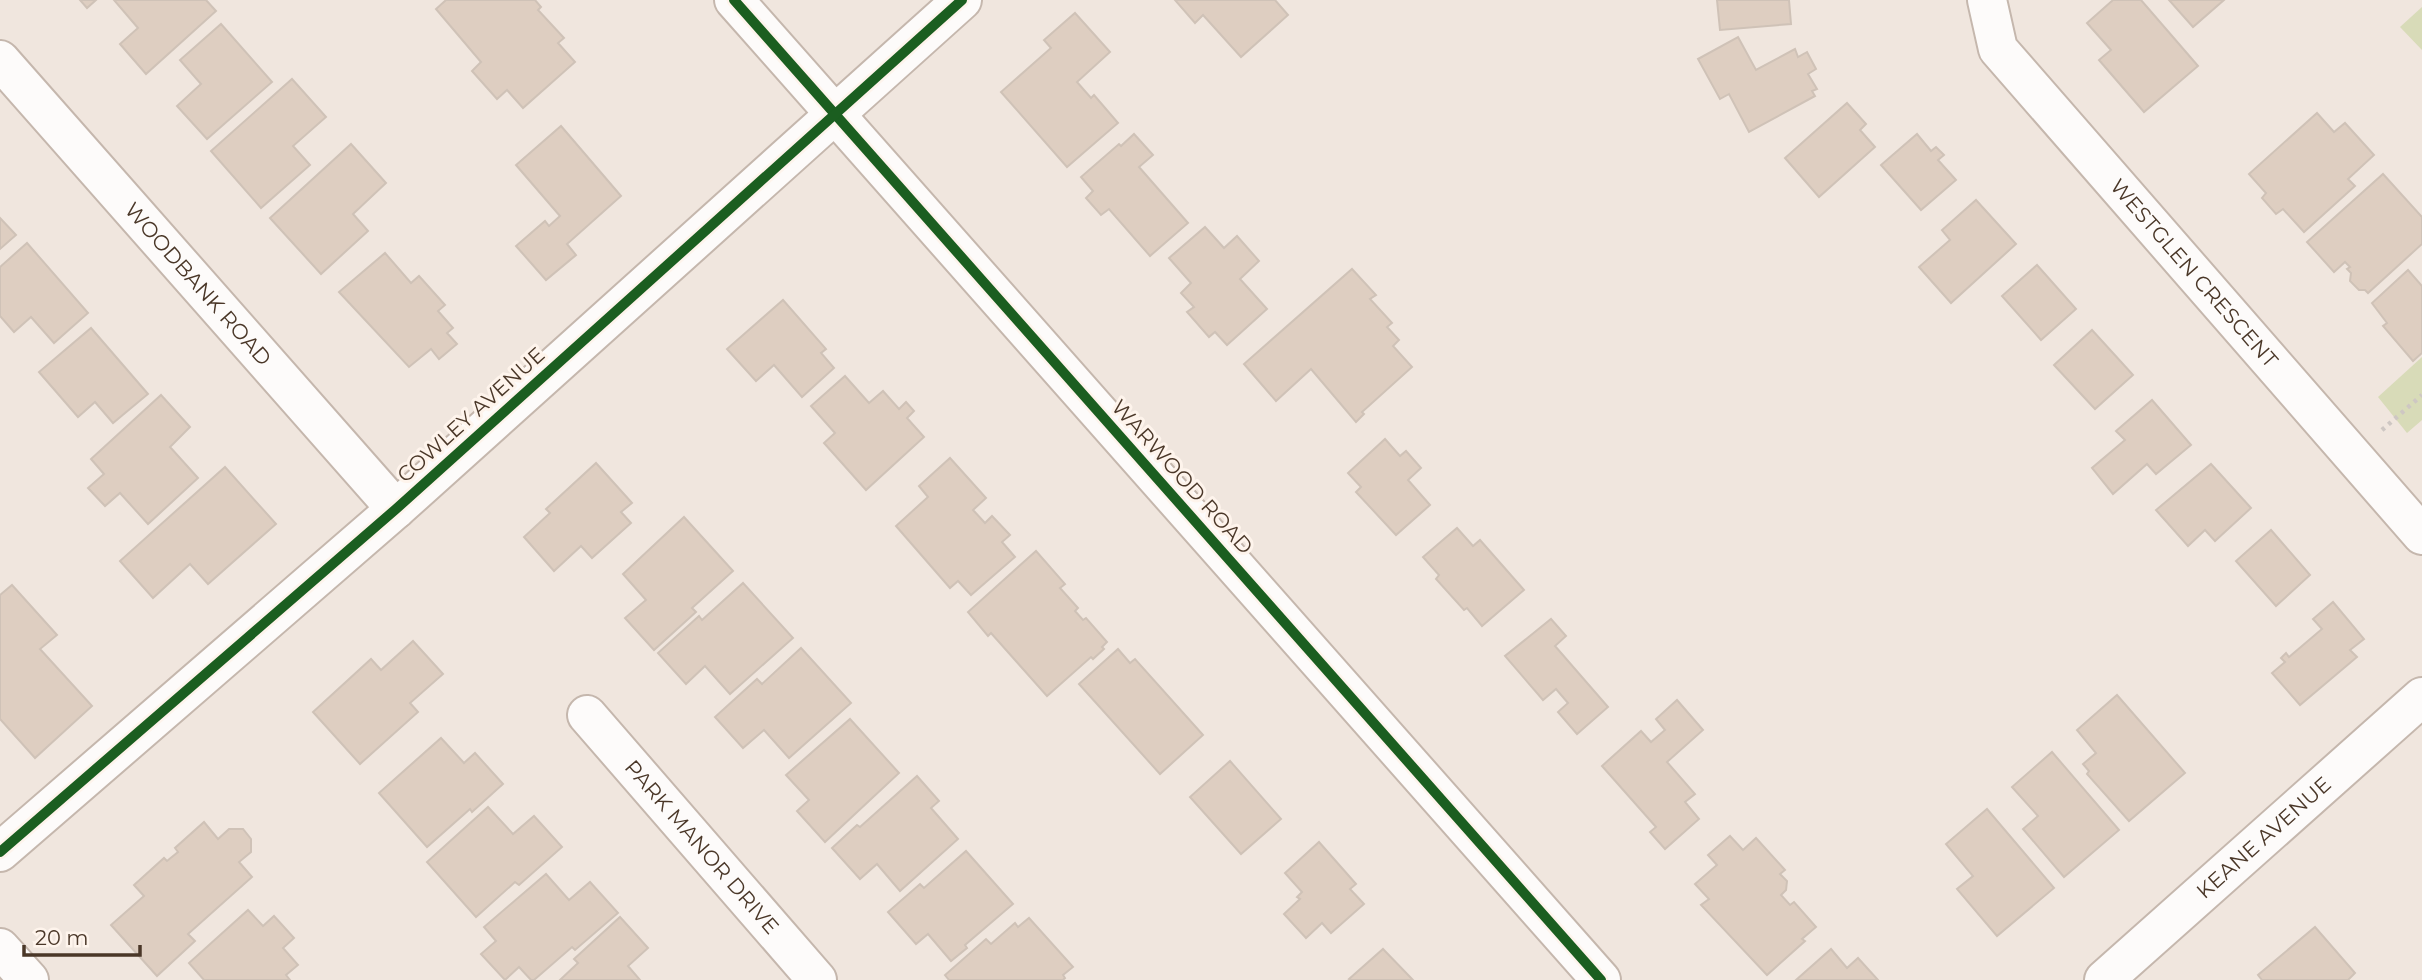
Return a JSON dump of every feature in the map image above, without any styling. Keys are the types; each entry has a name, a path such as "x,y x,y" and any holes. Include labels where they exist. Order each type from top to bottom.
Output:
{"street":[{"name":"WARWOOD ROAD","path":"734,0 1601,980"},
{"name":"COWLEY AVENUE","path":"0,852 396,509 962,0"},
{"name":"WESTGLEN CRESCENT","path":"1987,0 1998,49 2422,535"},
{"name":"WOODBANK ROAD","path":"0,60 396,509"},
{"name":"KEANE AVENUE","path":"2104,980 2422,697"},
{"name":"PARK MANOR DRIVE","path":"587,715 817,980"},
{"path":"0,948 29,980"}],"path":[{"path":"2353,456 2422,395"}],"green space":[{"path":"2422,7 2422,50 2400,27"},
{"path":"2422,357 2422,420 2407,433 2378,397"}],"building":[{"path":"80,0 96,0 87,8"},
{"path":"114,0 206,0 216,11 146,74 120,44 138,28"},
{"path":"446,0 535,0 541,7 538,10 564,38 558,43 575,62 523,108 507,90 497,99 472,71 481,62 436,9"},
{"path":"1175,0 1275,0 1288,15 1241,57 1203,15 1195,23"},
{"path":"1717,0 1789,0 1791,24 1720,30"},
{"path":"2113,0 2141,0 2198,66 2144,112 2099,60 2111,50 2087,23"},
{"path":"2169,0 2224,0 2193,27"},
{"path":"1075,13 1110,52 1077,82 1091,98 1094,95 1118,123 1067,167 1001,92 1051,48 1044,40"},
{"path":"221,24 272,82 207,139 177,106 201,84 180,60"},
{"path":"1738,37 1756,70 1795,49 1798,57 1807,52 1816,69 1808,74 1817,89 1812,91 1815,96 1749,132 1729,94 1720,99 1698,59"},
{"path":"292,79 326,117 293,146 310,165 261,208 211,151"},
{"path":"1847,103 1866,124 1860,130 1875,147 1819,197 1785,158"},
{"path":"2317,113 2334,132 2345,123 2374,155 2348,179 2355,186 2304,232 2283,209 2276,214 2262,198 2266,193 2249,174"},
{"path":"561,126 621,196 567,244 576,255 546,280 516,246 545,221 549,226 560,216 516,165"},
{"path":"1134,134 1153,155 1139,167 1188,223 1150,256 1109,209 1101,215 1086,198 1093,191 1081,177"},
{"path":"1917,134 1931,151 1936,147 1944,155 1938,160 1956,180 1921,210 1881,165"},
{"path":"351,144 386,183 353,214 368,231 321,274 270,218"},
{"path":"2383,174 2422,217 2422,244 2368,293 2359,290 2350,281 2351,273 2347,269 2350,267 2345,262 2334,272 2307,242"},
{"path":"1976,200 2016,244 1951,303 1919,267 1950,240 1942,230"},
{"path":"0,218 16,235 0,249"},
{"path":"1205,227 1224,248 1237,236 1259,261 1240,279 1267,309 1227,345 1215,332 1209,337 1187,312 1194,307 1181,293 1191,283 1169,258"},
{"path":"27,243 88,313 54,343 31,317 14,332 0,316 0,267"},
{"path":"385,253 411,283 419,276 445,305 438,311 453,328 447,333 457,344 439,359 431,349 409,367 339,292"},
{"path":"2037,265 2076,309 2041,340 2002,296"},
{"path":"1352,269 1376,295 1370,299 1392,323 1387,327 1399,340 1393,346 1412,367 1362,412 1364,414 1356,422 1311,369 1276,401 1244,364"},
{"path":"2408,270 2422,286 2422,353 2413,361 2383,326 2387,323 2372,303"},
{"path":"783,300 826,349 821,353 834,368 802,397 774,365 756,381 727,349"},
{"path":"91,328 148,394 113,423 95,402 78,417 39,372"},
{"path":"2092,330 2133,375 2095,409 2054,365"},
{"path":"845,376 869,403 883,391 899,409 906,402 914,411 907,418 924,437 866,490 824,443 835,433 811,406"},
{"path":"161,395 190,427 170,447 198,478 148,524 120,493 105,506 88,488 104,474 91,459"},
{"path":"2152,400 2191,445 2156,474 2147,464 2113,494 2092,468 2125,440 2116,431"},
{"path":"1385,439 1400,456 1406,451 1421,468 1408,480 1430,505 1396,535 1356,492 1361,487 1348,473"},
{"path":"950,458 986,498 973,510 985,523 992,516 1010,535 1002,542 1015,557 971,595 958,581 950,588 896,526 928,497 919,486"},
{"path":"596,463 632,503 621,512 631,523 592,558 581,546 554,571 524,537 550,513 546,509"},
{"path":"2211,464 2251,508 2215,541 2205,530 2188,546 2156,510"},
{"path":"225,467 276,524 208,584 190,564 153,598 120,561"},
{"path":"684,517 733,571 692,608 696,612 654,650 625,618 646,600 623,574"},
{"path":"1457,528 1473,546 1480,540 1524,590 1482,626 1436,579 1439,575 1423,557"},
{"path":"2271,530 2310,575 2276,606 2236,561"},
{"path":"1036,551 1065,584 1060,588 1078,608 1075,611 1083,620 1086,618 1107,642 1102,647 1104,649 1093,659 1091,657 1047,696 991,633 988,636 968,612"},
{"path":"743,583 793,638 730,694 705,666 686,684 658,653 699,616 702,620"},
{"path":"12,585 57,635 40,649 92,706 35,758 0,719 0,595"},
{"path":"2333,602 2364,639 2350,650 2357,657 2300,705 2272,673 2285,662 2281,658 2286,653 2289,657 2322,629 2313,619"},
{"path":"1551,619 1566,636 1555,646 1608,707 1577,734 1558,712 1568,703 1556,689 1543,700 1505,656"},
{"path":"413,641 443,674 410,703 418,712 360,764 313,712 371,659 381,670"},
{"path":"801,648 851,703 789,758 764,730 743,748 715,717 757,679 762,684"},
{"path":"1118,649 1130,663 1135,659 1203,735 1160,774 1079,684"},
{"path":"2117,695 2185,773 2129,821 2087,774 2089,771 2083,764 2096,753 2077,730"},
{"path":"1677,700 1703,730 1667,762 1695,794 1685,802 1699,819 1665,849 1650,832 1656,827 1602,766 1641,731 1651,742 1665,730 1656,719"},
{"path":"850,719 899,773 825,842 797,811 809,800 786,775"},
{"path":"441,738 464,763 475,753 503,784 427,847 379,793"},
{"path":"2052,752 2119,830 2064,877 2023,829 2038,816 2012,787"},
{"path":"1230,761 1281,819 1241,854 1190,797"},
{"path":"917,776 939,801 931,808 958,839 900,891 877,864 860,879 832,848"},
{"path":"488,807 513,834 534,816 562,847 519,885 515,882 476,917 427,862"},
{"path":"1987,809 2054,888 1997,936 1957,889 1973,876 1946,844"},
{"path":"204,822 218,839 229,829 243,829 251,839 251,852 239,862 252,877 188,934 195,941 157,976 111,925 144,896 134,885 164,858 167,861 178,852 175,848"},
{"path":"1730,836 1743,850 1756,838 1785,870 1780,874 1787,881 1786,890 1781,895 1790,905 1794,902 1816,927 1802,939 1805,941 1767,975 1701,905 1709,899 1695,884 1717,865 1708,855"},
{"path":"1319,842 1356,884 1350,889 1364,904 1331,933 1322,923 1306,938 1284,914 1300,899 1297,897 1302,892 1285,873"},
{"path":"966,851 1013,904 965,945 967,948 951,961 928,934 916,944 888,912 920,884 924,888"},
{"path":"546,874 569,900 590,882 618,913 575,950 572,947 534,980 519,967 505,980 481,954 496,941 484,927"},
{"path":"248,910 263,926 274,916 294,938 283,948 298,965 286,975 290,980 204,980 189,963"},
{"path":"620,917 648,948 628,966 640,980 560,980 578,963 574,959"},
{"path":"1029,918 1073,967 1063,975 1063,980 949,980 945,975 986,939 991,944 1015,923 1018,927"},
{"path":"2315,927 2355,973 2348,980 2262,980 2258,975"},
{"path":"1383,949 1413,980 1349,979"},
{"path":"1831,949 1847,968 1858,958 1878,980 1796,980"}],"cycle path":[{"path":"734,0 1601,980"},
{"path":"0,852 396,509 962,0"}]}
